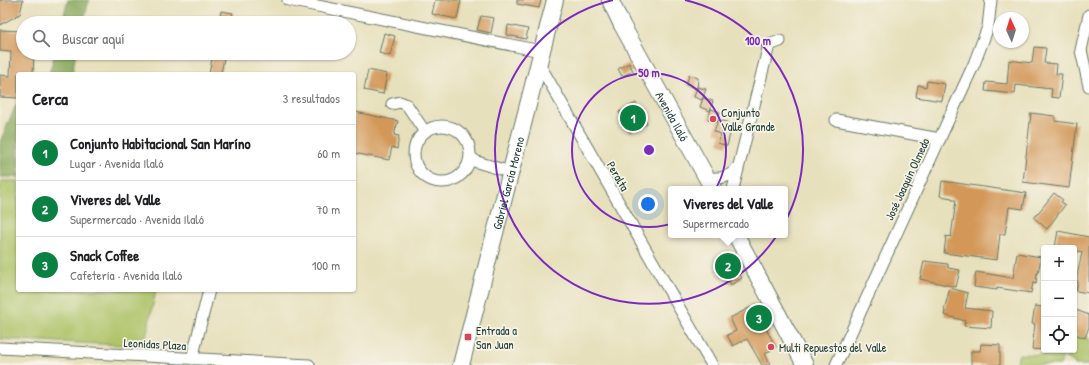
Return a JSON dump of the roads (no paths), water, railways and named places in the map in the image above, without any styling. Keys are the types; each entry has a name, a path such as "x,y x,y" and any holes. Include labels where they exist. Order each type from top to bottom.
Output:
{"street":[{"path":"288,0 539,56"},
{"name":"Gabriel García Moreno","path":"461,365 539,56 555,0"},
{"name":"Avenida Ilaló","path":"610,0 622,25 710,184"},
{"name":"José Joaquin Olmedo","path":"836,365 974,64 988,27 991,0"},
{"path":"1089,15 1081,50 1089,86"},
{"path":"734,186 769,45 780,41"},
{"name":"Peralta","path":"539,56 712,365"},
{"path":"392,104 400,102 407,105 425,132"},
{"path":"836,120 940,139"},
{"path":"440,127 450,128 458,132 465,139 469,148 470,157 467,167 461,175 453,180 443,182 433,181 424,176 414,159 418,140 425,132 440,127"},
{"path":"470,157 477,162 510,172"},
{"path":"710,184 733,174 738,167"},
{"path":"738,238 805,365"},
{"path":"192,359 209,292"},
{"name":"Leonidas Plaza","path":"0,348 142,360 192,359 309,365"}],"place":[{"name":"Conjunto Habitacional San Maríno","path":"633,118"},
{"name":"Conjunto Valle Grande","path":"713,119"},
{"name":"Viveres del Valle","path":"728,266"},
{"name":"Snack Coffee","path":"759,318"},
{"name":"Entrada a San Juan","path":"468,337"},
{"name":"Multi Repuestos del Valle","path":"771,347"}]}
